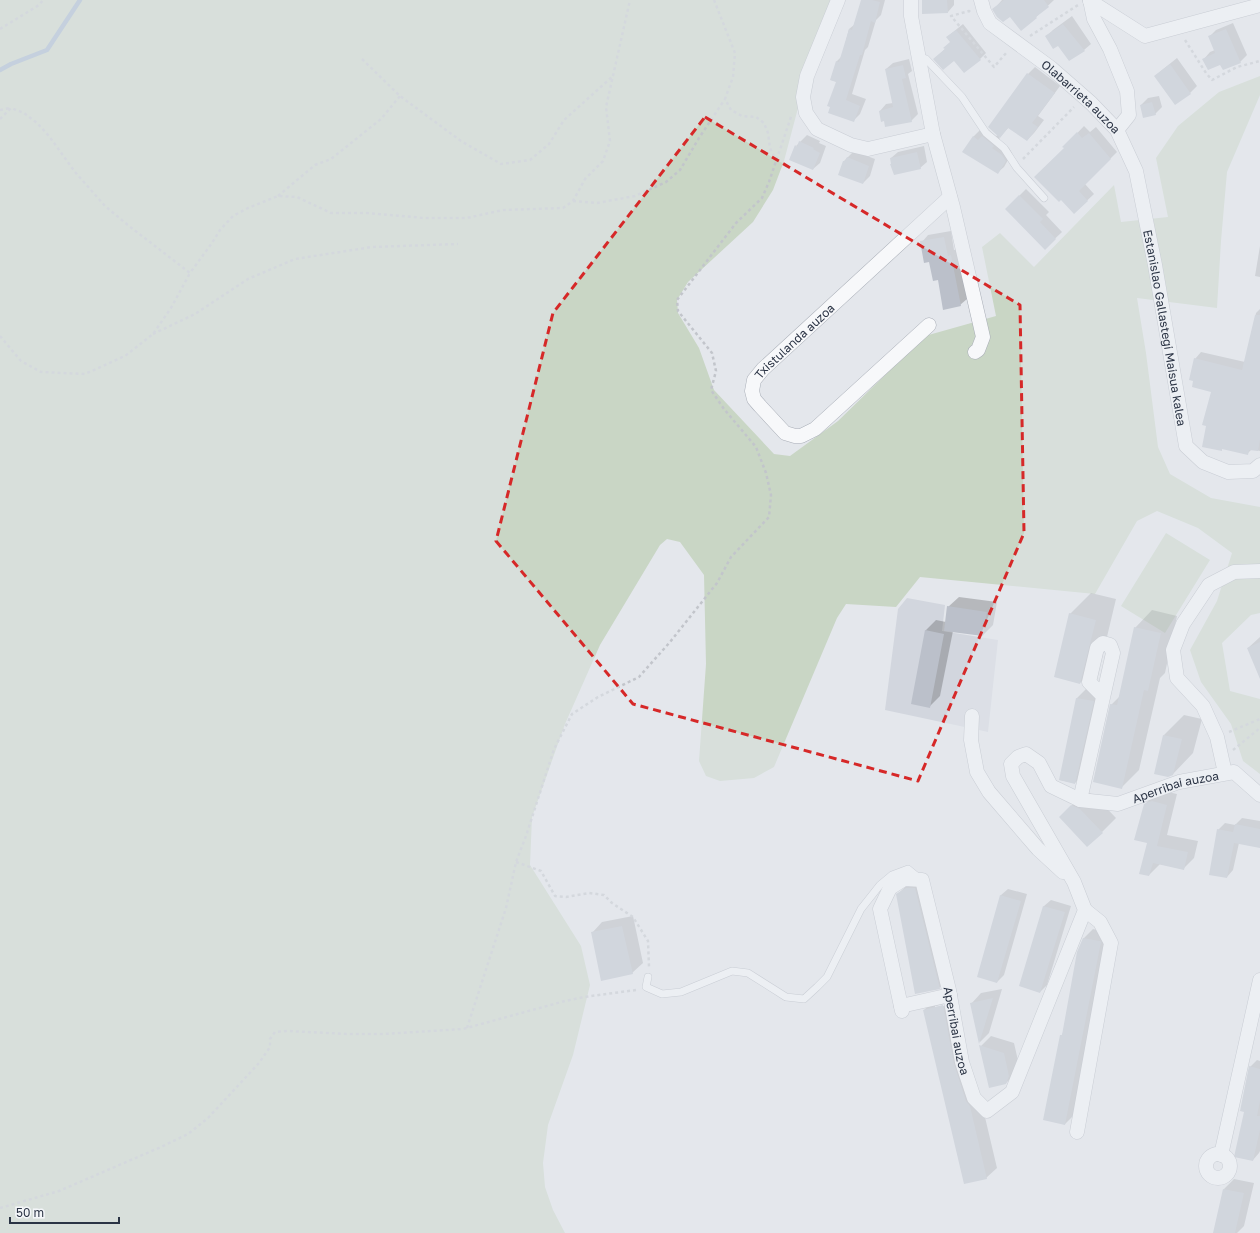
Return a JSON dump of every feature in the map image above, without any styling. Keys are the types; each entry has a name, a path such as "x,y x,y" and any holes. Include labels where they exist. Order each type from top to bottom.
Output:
{"street":[{"path":"838,0 808,76 803,97 806,113 817,129 851,145 868,149 933,134"},
{"path":"911,0 911,16 933,134 950,197 983,338 978,350 975,352"},
{"name":"Olabarrieta auzoa","path":"981,0 984,11 990,23 1051,68 1117,130 1129,115 1127,91 1110,49 1086,2"},
{"path":"1086,2 1145,36 1260,5"},
{"name":"Estanislao Gallastegi Maisua kalea","path":"1117,130 1136,171 1155,265 1186,446 1203,462 1228,472 1253,470 1260,464"},
{"name":"Txistulanda auzoa","path":"929,325 815,429 801,436 786,433 754,399 752,391 754,380 763,369 950,197"},
{"name":"Aperribai auzoa","path":"1225,773 1218,737 1203,706 1177,678 1173,650 1183,624 1209,585 1234,572 1260,571"},
{"path":"1080,800 1103,696"},
{"name":"Aperribai auzoa","path":"971,721 971,740 977,772 989,792 1038,849 1074,882"},
{"name":"Aperribai auzoa","path":"1077,1132 1111,943 1100,922 1085,910 1074,882 1013,776 1011,764 1018,757 1026,754 1039,763 1051,786 1080,800 1118,804 1179,782 1234,772 1260,795"},
{"path":"922,880 904,879 890,888 880,909 902,1008 950,995"},
{"name":"Aperribai auzoa","path":"922,880 950,995 962,1062 974,1098 986,1111 1012,1092 1085,910"},
{"path":"1220,1155 1260,980"}],"lane":[{"path":"918,57 926,59 962,97 986,133 1004,148 1016,166 1044,198"},
{"path":"648,978 646,987 662,994 681,992 732,971 748,973 786,997 804,999 827,977 861,909 880,885 892,875 908,869 922,880"}],"path":[{"path":"0,29 39,5 43,0"},
{"path":"278,196 297,197 331,213 367,213 424,218 467,218 503,210 563,208 573,201 585,179 603,161 610,141 606,107 630,0"},
{"path":"573,201 597,203 635,196 666,182 680,170 699,138 726,99 733,77 735,52 714,0"},
{"path":"1028,36 1086,2"},
{"path":"972,16 969,11 951,16 994,67 1010,49"},
{"path":"1177,27 1212,80 1237,67 1260,61"},
{"path":"362,59 400,96 461,141 501,164 530,160 548,144 564,120 613,76"},
{"path":"153,334 171,308 190,273 220,230 234,216 248,208 278,196 315,165 331,160 381,119 400,96"},
{"path":"726,99 731,110 742,116 756,117 764,123 768,133 770,148 776,160"},
{"path":"467,1028 506,908 516,862 554,749 572,714 598,698 639,677 670,642 717,583 731,557 769,517 771,494 766,473 756,447 724,409 712,390 716,371 712,353 678,311 676,300 736,223 762,198 769,182 793,110 804,104"},
{"path":"1016,166 1074,106"},
{"path":"0,110 11,108 24,113 37,123 49,136 75,172 105,206 190,273"},
{"path":"0,119 11,108"},
{"path":"0,336 21,361 41,372 85,374 125,356 153,334 195,314 248,279 295,259 372,247 458,244"},
{"path":"1218,737 1260,719"},
{"path":"1222,759 1260,728"},
{"path":"516,862 541,871 555,896 566,897 588,893 604,895 612,903 633,917 648,941 648,978"},
{"path":"0,1208 59,1192 188,1134 208,1118 259,1062 270,1047 270,1039 275,1032 288,1031 383,1034 467,1028 564,1000 633,991 646,987"}],"highlighted area":[{"path":"705,117 1020,305 1024,533 918,781 633,704 496,541 553,313"}],"shaded area":[{"path":"907,598 945,605 942,631 998,640 988,732 885,710 898,609"}],"green space":[{"path":"0,0 839,0 807,74 784,161 773,190 753,222 688,282 677,300 678,313 699,348 714,390 774,454 790,456 838,421 925,336 996,316 982,247 1000,233 1034,267 1114,185 1121,222 1168,217 1156,158 1178,126 1219,92 1260,76 1260,95 1227,172 1217,308 1137,298 1146,353 1158,447 1170,474 1211,498 1260,507 1260,613 1251,615 1222,643 1230,691 1260,699 1260,774 1243,761 1231,724 1201,682 1190,650 1217,601 1232,553 1198,528 1157,511 1137,521 1095,594 920,577 896,607 846,604 837,618 774,767 754,778 720,781 706,776 699,761 706,664 704,575 680,542 667,539 660,545 600,645 565,724 532,817 530,865 581,946 590,985 573,1055 548,1125 543,1163 545,1187 553,1210 565,1233 0,1233"},
{"path":"1166,533 1210,560 1165,633 1121,606"}],"building":[{"path":"861,0 880,2 875,23 871,21 862,55 860,55 846,100 860,106 854,122 828,113 830,107 827,106 836,82 830,80 836,61 839,62 849,29 852,30"},
{"path":"922,0 947,0 948,13 922,14"},
{"path":"1004,0 1044,0 1049,7 1021,31 1010,17 1003,22 997,17 992,9"},
{"path":"1063,24 1085,51 1069,61 1058,46 1053,49 1045,36"},
{"path":"1226,29 1241,63 1223,70 1220,65 1208,70 1202,59 1215,53 1208,36"},
{"path":"956,30 981,60 964,73 954,61 943,70 933,59 945,49 943,48 950,42 946,37"},
{"path":"1170,64 1191,94 1175,105 1154,76"},
{"path":"903,65 906,78 902,79 912,122 885,127 884,121 881,122 879,111 893,107 885,69"},
{"path":"1027,73 1055,93 1032,123 1038,127 1027,141 1008,128 1000,138 988,127"},
{"path":"1152,102 1156,115 1143,118 1140,105"},
{"path":"1077,132 1082,138 1089,133 1111,159 1079,191 1088,201 1074,214 1061,200 1059,202 1034,177 1064,148 1062,147"},
{"path":"973,136 978,140 982,136 994,146 992,148 1002,155 1006,161 998,174 962,152"},
{"path":"799,141 814,148 813,149 820,153 813,170 789,160 795,145 797,147"},
{"path":"917,152 921,169 894,175 890,164 890,158"},
{"path":"847,157 869,166 863,184 838,175 843,161 845,161"},
{"path":"1019,195 1043,219 1040,222 1056,239 1045,250 1005,209"},
{"path":"944,237 948,256 951,255 961,306 943,310 938,280 933,281 929,262 924,263 920,241"},
{"path":"1255,315 1260,315 1260,440 1258,451 1249,450 1248,455 1222,449 1222,451 1202,447 1206,426 1202,425 1211,392 1192,387 1193,381 1189,380 1194,358 1242,370"},
{"path":"947,606 987,612 983,636 944,631"},
{"path":"1069,613 1096,620 1080,684 1054,677"},
{"path":"1134,627 1161,633 1148,691 1144,690 1122,789 1093,782 1110,704 1117,705"},
{"path":"925,630 944,634 930,708 911,704"},
{"path":"1260,642 1260,679 1247,648"},
{"path":"1076,698 1094,701 1075,784 1059,780"},
{"path":"1163,735 1182,739 1173,775 1168,777 1154,774"},
{"path":"1152,801 1167,805 1157,846 1188,852 1184,870 1153,863 1149,876 1139,874 1147,843 1134,840 1144,804"},
{"path":"1071,805 1080,809 1103,833 1087,847 1059,817"},
{"path":"1235,824 1260,829 1260,848 1234,843 1227,878 1209,875 1217,829 1233,832"},
{"path":"906,888 915,888 940,989 915,994 896,894"},
{"path":"1000,895 1021,901 997,983 977,977"},
{"path":"1043,906 1065,912 1040,993 1019,986"},
{"path":"622,926 633,974 601,981 591,932"},
{"path":"1083,938 1101,942 1065,1125 1043,1120 1060,1035 1062,1035 1077,952"},
{"path":"993,998 979,1044 970,1003"},
{"path":"943,1005 954,1064 966,1101 970,1106 987,1179 964,1184 923,1010"},
{"path":"979,1045 1004,1053 1009,1076 1006,1084 989,1088"},
{"path":"1249,1066 1260,1069 1260,1101 1257,1116 1260,1116 1260,1130 1253,1161 1234,1157 1244,1112 1240,1111"},
{"path":"1223,1189 1244,1193 1235,1233 1213,1233"}],"waterway":[{"path":"0,70 11,64 47,50 80,0"}]}
